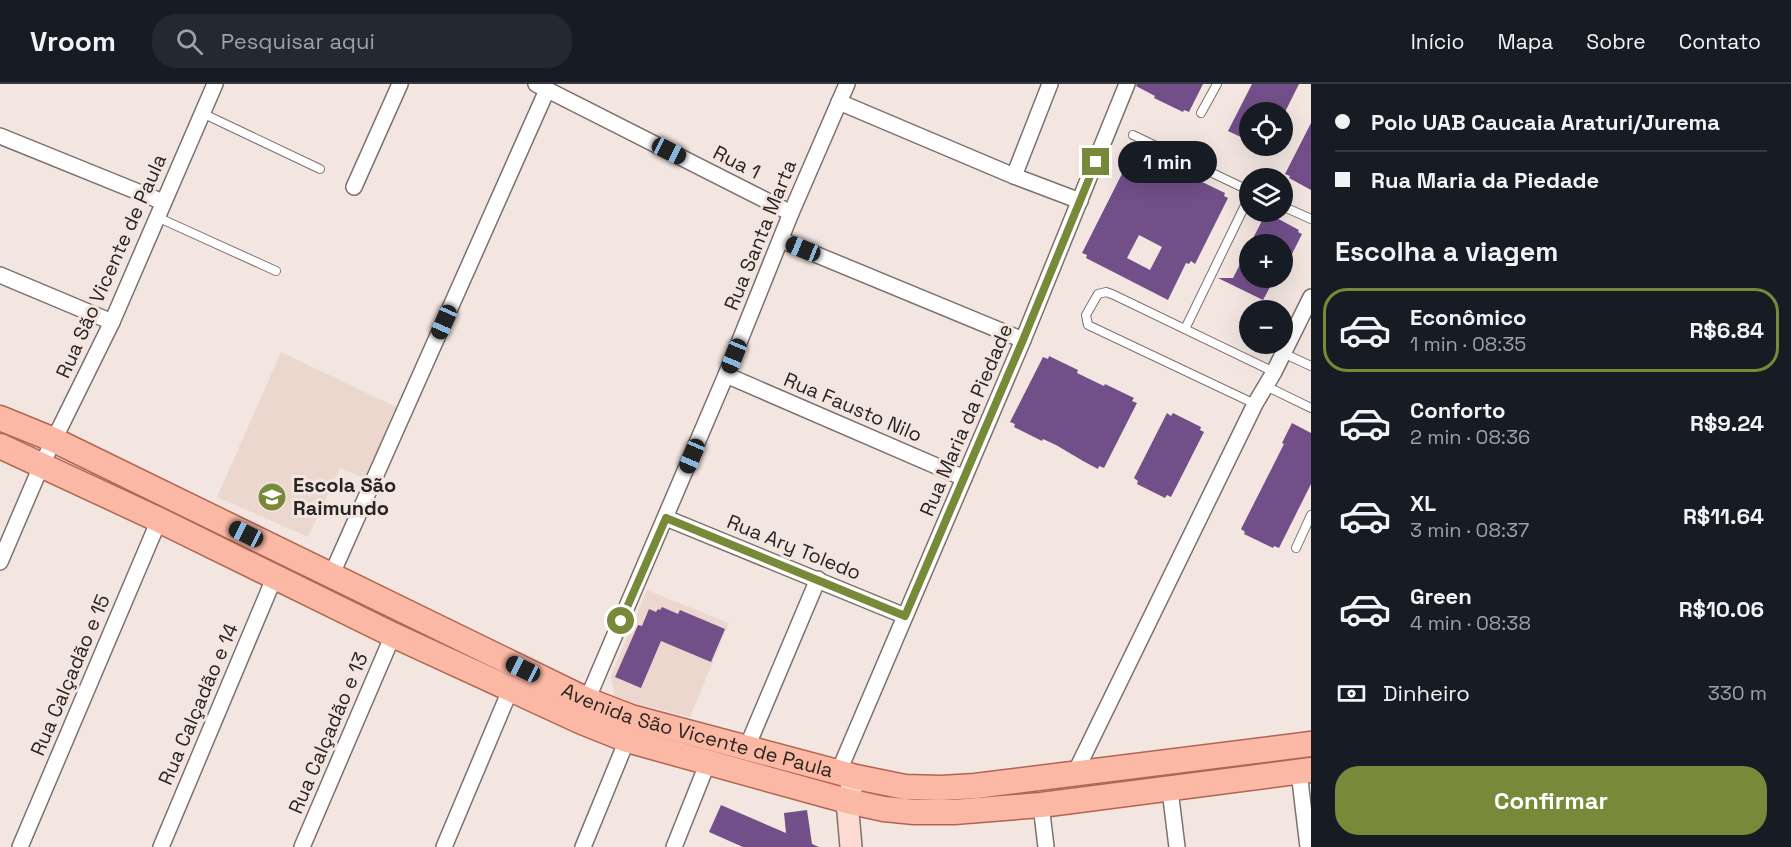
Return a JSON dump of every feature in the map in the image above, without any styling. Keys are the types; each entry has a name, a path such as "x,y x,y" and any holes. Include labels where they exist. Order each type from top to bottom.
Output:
{"main road":[{"name":"Avenida São Vicente de Paula","path":"0,418 54,440 587,700 631,717 847,774 905,787 975,786 1311,744"},
{"name":"Avenida São Vicente de Paula","path":"0,446 159,520 393,635 582,722 627,740 847,801 884,809 954,813 1170,790 1305,771"}],"street":[{"path":"354,186 400,84"},
{"name":"Rua Santa Marta","path":"587,700 666,518 791,213 847,84"},
{"path":"1014,176 1050,84"},
{"name":"Rua Maria da Piedade","path":"847,774 905,616 1023,340 1127,84"},
{"name":"Rua São Vicente de Paula","path":"0,562 42,464 112,322 202,113 210,86"},
{"path":"331,576 542,87"},
{"name":"Rua 1","path":"542,87 791,213"},
{"path":"839,102 1014,176 1080,201"},
{"path":"0,136 163,202"},
{"path":"781,240 1023,340"},
{"path":"0,275 112,322"},
{"path":"1293,333 1311,297"},
{"path":"1075,773 1255,404 1282,354"},
{"name":"Rua Fausto Nilo","path":"726,375 964,478"},
{"name":"Rua Ary Toledo","path":"666,518 905,616"},
{"name":"Rua Calçadão e 15","path":"20,847 159,520"},
{"name":"Rua Calçadão e 14","path":"161,847 275,576"},
{"path":"747,747 818,579"},
{"name":"Rua Calçadão e 13","path":"302,847 393,635"},
{"path":"444,847 511,688"},
{"path":"583,847 627,740"},
{"path":"674,847 708,762"},
{"path":"1305,771 1308,847"},
{"path":"847,774 851,847"},
{"path":"1170,790 1177,847"},
{"path":"1041,805 1046,847"}],"lane":[{"path":"1201,113 1217,84"},
{"path":"202,113 320,169"},
{"path":"1133,135 1239,188"},
{"path":"1293,211 1311,219"},
{"path":"1185,329 1239,216"},
{"path":"156,217 276,271"},
{"path":"1255,404 1088,325 1086,315 1098,294 1106,292 1185,329 1270,379 1311,408"},
{"path":"1285,354 1311,366"},
{"path":"1296,548 1311,515"}],"shaded area":[{"path":"281,352 396,407 365,479 340,468 308,537 217,497"},
{"path":"647,590 729,623 690,717 615,699 611,676"}],"building":[{"path":"1137,84 1203,84 1189,112 1184,110 1183,112 1154,98 1155,96 1136,86"},
{"path":"1252,84 1299,84 1290,102 1243,102"},
{"path":"1239,109 1239,136 1228,131"},
{"path":"1311,123 1311,190 1293,180 1293,168 1288,168"},
{"path":"1133,152 1138,155 1139,152 1167,166 1166,169 1189,181 1195,182 1196,179 1225,193 1224,196 1228,198 1195,264 1191,261 1189,264 1186,263 1168,300 1086,258 1087,255 1082,253","holes":["1139,235 1162,247 1150,270 1127,258"]},
{"path":"1261,222 1284,222 1302,234 1293,252 1293,234 1255,234"},
{"path":"1239,266 1239,288 1270,288 1263,300 1218,278 1233,278"},
{"path":"1049,356 1078,370 1077,373 1134,398 1132,401 1137,403 1104,468 1099,466 1098,469 1056,445 1043,439 1042,441 1014,427 1015,424 1010,422 1043,357 1048,359"},
{"path":"1167,413 1171,416 1173,413 1201,427 1200,430 1204,432 1171,497 1167,495 1165,498 1137,484 1138,481 1134,478"},
{"path":"1292,423 1311,433 1311,484 1279,548 1274,546 1273,548 1244,534 1245,532 1241,529 1284,444 1282,443"},
{"path":"662,607 678,614 680,610 725,629 711,662 661,641 641,688 615,677 638,625 642,626 649,609 656,612"},
{"path":"721,805 786,833 784,813 807,810 812,844 819,847 743,847 709,832"}],"place":[{"name":"Escola São Raimundo","path":"272,497"}],"route":[{"path":"621,621 666,518 905,616 1096,162"}]}
